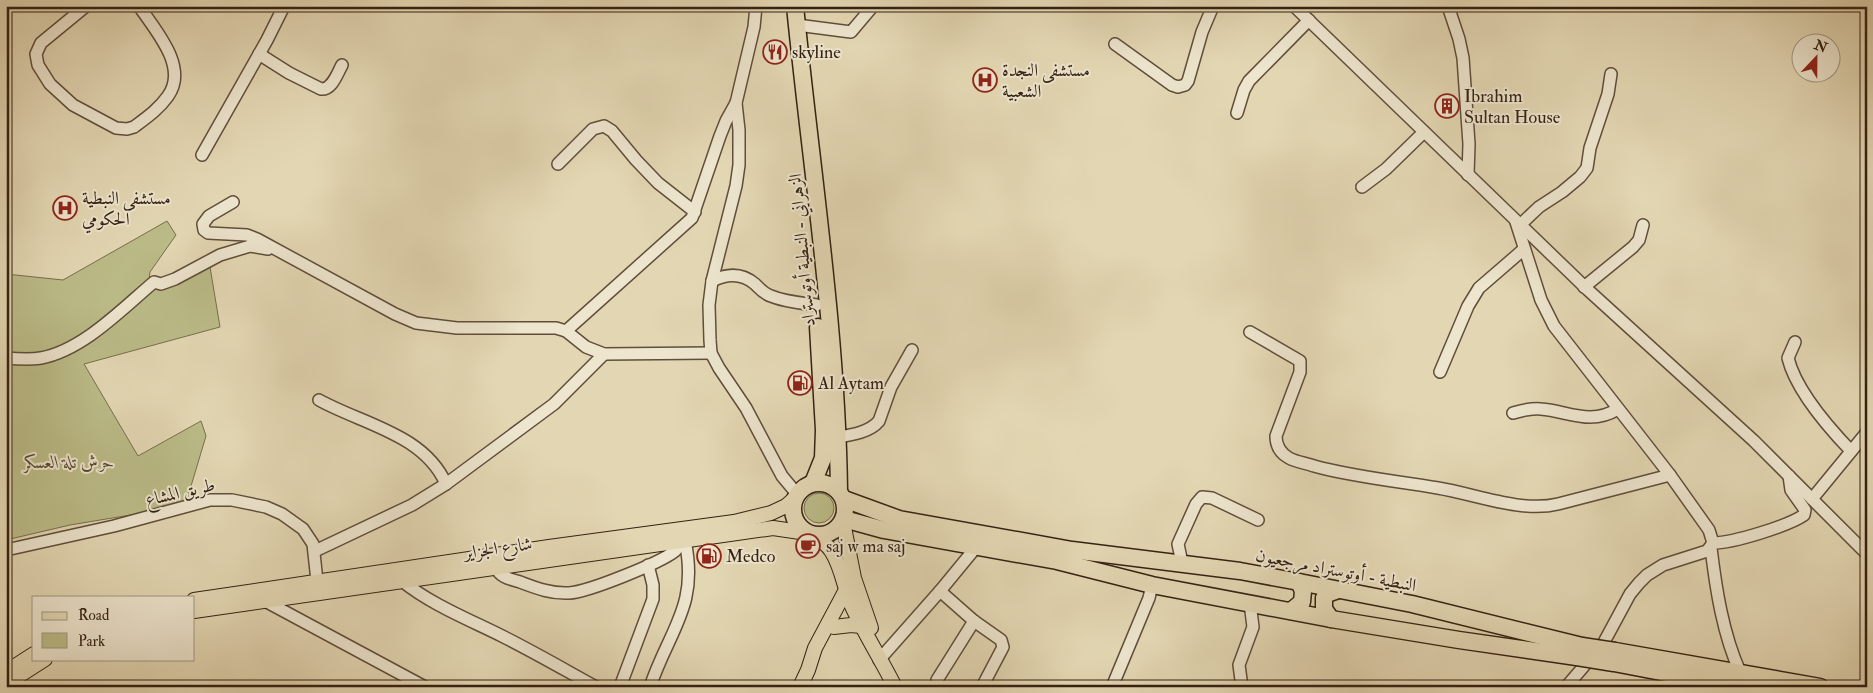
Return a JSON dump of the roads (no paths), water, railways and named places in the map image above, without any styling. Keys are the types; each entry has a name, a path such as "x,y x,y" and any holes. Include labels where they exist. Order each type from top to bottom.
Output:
{"highway":[{"name":"الزهراني - النبطية أوتوستراد","path":"787,6 817,305 824,430 823,458 814,483"},
{"name":"الزهراني - النبطية أوتوستراد","path":"795,6 815,179 842,495"},
{"path":"814,483 823,483 832,486 842,495 846,513 843,521 835,530 824,535 810,534 800,527 794,518 792,509 796,497 804,487 814,483"},
{"name":"النبطية - أوتوستراد مرجعيون","path":"842,495 899,519 1072,550 1240,571 1299,582 1412,604 1579,651"},
{"name":"النبطية - أوتوستراد مرجعيون","path":"843,521 977,546 1090,569 1152,584 1331,619 1459,640 1579,651 1740,679 1820,687"},
{"path":"1292,611 1302,602 1303,591 1299,582"},
{"path":"1331,619 1324,609 1324,598 1327,594 1338,590"}],"main road":[{"name":"شارع الجزاير","path":"195,600 549,547 734,522 771,513 786,506 796,497"},
{"path":"843,521 852,590 861,626 882,658"},
{"name":"شارع الجزاير","path":"195,612 773,528 810,534"},
{"path":"810,534 823,541 832,552 866,618 892,681"},
{"path":"800,687 834,627 852,590"},
{"path":"808,670 815,648 852,590"},
{"path":"834,627 861,626"},
{"path":"6,672 32,655"},
{"path":"6,684 43,660"}],"street":[{"path":"86,6 41,43 36,54 38,65 50,84 65,99 116,128 127,129 134,127 164,102 170,94 175,76 175,69 170,56 139,6"},
{"path":"202,155 221,125 258,54 268,40 284,6"},
{"path":"566,330 692,218 726,120 736,103 754,26 756,6"},
{"path":"797,25 851,32 873,6"},
{"path":"1115,44 1172,86 1185,85 1191,74 1202,32 1213,6"},
{"path":"1294,6 1584,286 1789,476 1867,554"},
{"path":"1448,6 1463,58 1469,144 1468,175"},
{"path":"1237,113 1244,90 1249,81 1309,20"},
{"path":"258,54 288,73 321,89 329,87 342,65"},
{"path":"1518,223 1562,192 1580,177 1586,168 1590,148 1608,94 1611,74"},
{"path":"736,103 739,130 739,165 736,186 712,281 709,305 711,353 746,408 782,476 796,497"},
{"path":"558,164 593,129 604,126 612,131 658,183 695,212"},
{"path":"1362,187 1386,170 1424,132"},
{"path":"233,202 208,216 203,224 204,230 208,233 247,235 282,252 388,311 416,323 457,328 547,326 566,330 586,347 604,354 711,353"},
{"path":"1518,223 1524,249 1549,318 1567,344 1598,380 1618,409 1670,475 1709,530 1714,578 1723,619 1740,679"},
{"path":"1584,286 1633,247 1639,240 1643,225"},
{"path":"6,358 40,359 61,352 93,332 154,282 161,284 175,280 220,255 250,246 282,252"},
{"path":"1440,372 1468,306 1479,288 1524,249"},
{"path":"712,281 721,276 736,275 751,280 764,293 773,297 817,305"},
{"path":"1250,332 1300,361 1300,372 1276,436 1281,452 1290,459 1324,469 1441,488 1513,504 1543,506 1558,504 1670,475"},
{"path":"1795,342 1788,358 1792,368 1810,401 1850,451"},
{"path":"838,437 862,431 879,421 891,387 912,350"},
{"path":"315,551 412,505 446,484 554,404 604,354"},
{"path":"319,400 413,445 433,461 441,471 446,484"},
{"path":"1513,413 1534,408 1586,417 1604,415 1618,409"},
{"path":"1812,499 1867,432"},
{"path":"1566,687 1604,644 1630,594 1654,570 1670,562 1698,554 1712,546 1785,524 1804,515 1805,510 1791,490 1789,476"},
{"path":"1182,563 1178,544 1196,504 1202,497 1212,498 1258,520"},
{"name":"طريق المشاع","path":"6,550 114,526 210,500 224,499 254,504 282,514 303,529 313,544 315,551 317,581"},
{"path":"496,567 501,575 533,587 548,592 570,593 608,582 648,565 677,550 684,541"},
{"path":"650,687 678,623 687,594 689,567 684,541"},
{"path":"882,658 977,546"},
{"path":"620,687 654,599 648,565"},
{"path":"402,581 450,611 502,636 596,687"},
{"path":"1112,687 1149,598 1152,584"},
{"path":"940,591 974,621 1001,640 1003,647 982,687"},
{"path":"265,601 424,687"},
{"path":"1242,687 1239,665 1252,627 1250,603"},
{"path":"937,680 974,621"}],"place":[{"name":"skyline","path":"775,52"},
{"name":"مستشفى النجدة الشعبية","path":"985,80"},
{"name":"Ibrahim Sultan House","path":"1447,106"},
{"name":"مستشفى النبطية الحكومي","path":"65,208"},
{"name":"Al Aytam","path":"800,383"},
{"name":"saj w ma saj","path":"808,546"},
{"name":"Medco","path":"709,556"}],"park label":[{"name":"حرش تلة العسكر","path":"69,462"}]}
